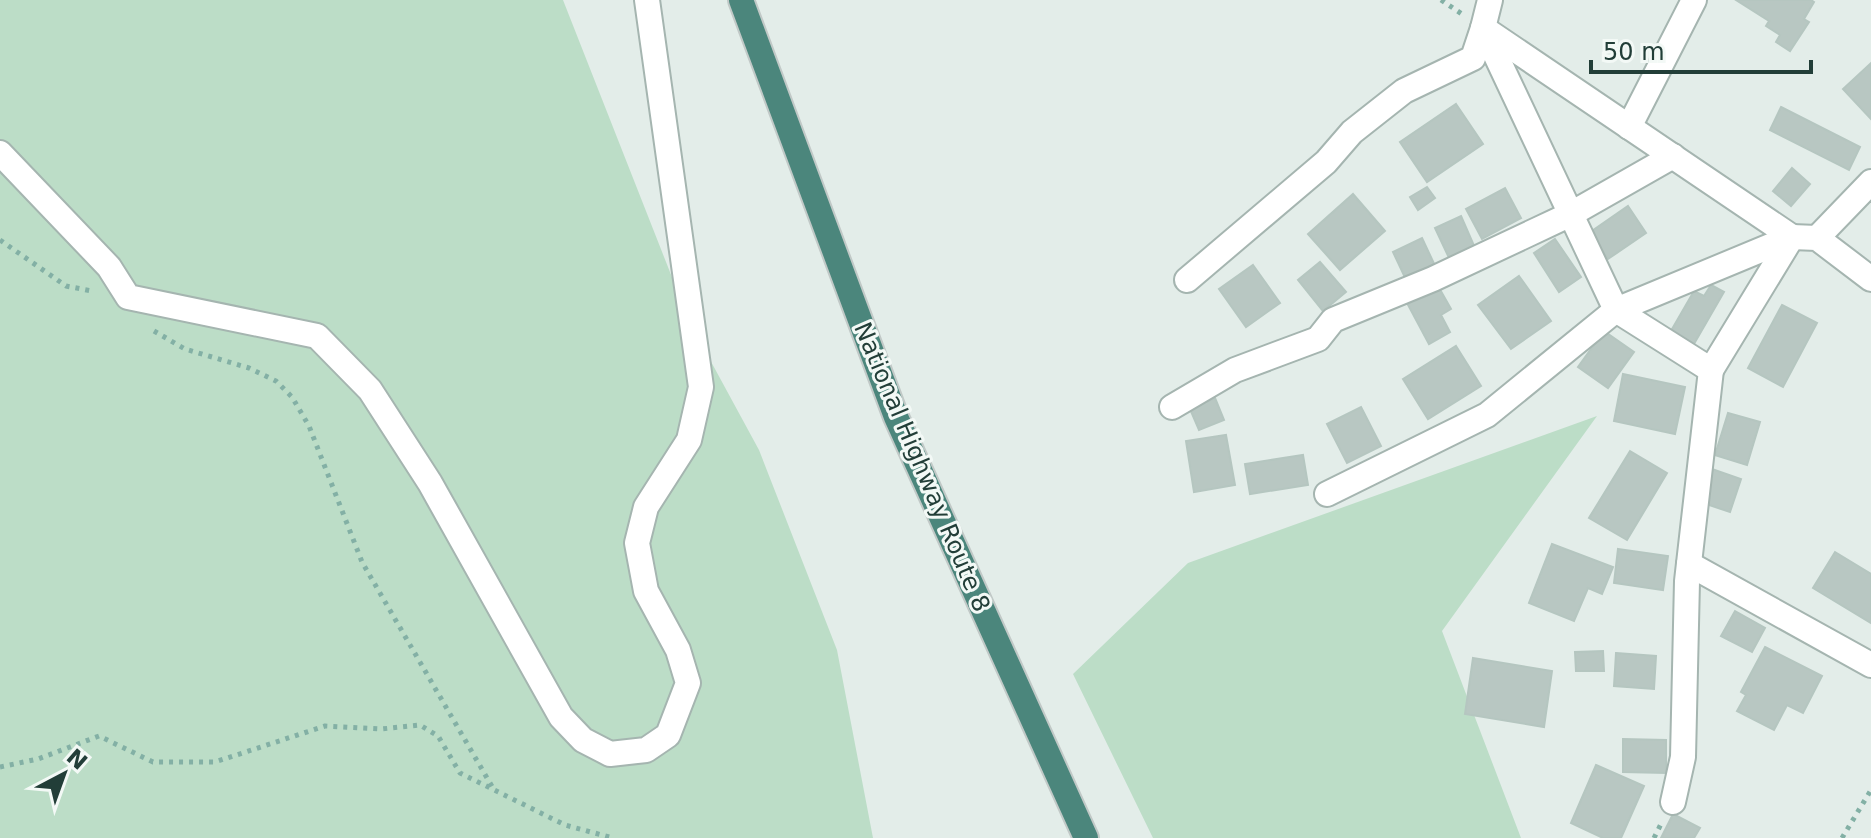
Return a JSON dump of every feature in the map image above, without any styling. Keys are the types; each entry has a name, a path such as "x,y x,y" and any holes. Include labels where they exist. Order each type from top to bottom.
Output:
{"highway":[{"name":"National Highway Route 8","path":"741,0 896,417 1086,838"}],"street":[{"path":"0,153 109,267 128,297 317,336 370,390 422,470 561,717 583,740 610,754 646,750 668,735 688,683 678,650 646,591 637,543 646,507 689,440 701,387 647,0"},
{"path":"1187,280 1326,162 1352,132 1404,91 1473,58 1490,0"},
{"path":"1629,127 1694,0"},
{"path":"1483,28 1792,237"},
{"path":"1483,28 1616,310 1711,370"},
{"path":"1172,407 1235,370 1318,339 1333,320 1433,279 1571,214 1673,156"},
{"path":"1817,238 1871,182"},
{"path":"1673,802 1683,757 1689,564 1711,370 1792,237"},
{"path":"1327,494 1487,415 1616,310 1792,237 1817,238 1871,279"},
{"path":"1689,564 1871,665"}],"path":[{"path":"0,240 66,286 128,297 131,313 155,332 185,349 249,368 276,381 292,397 309,426 362,562 494,790"},
{"path":"0,767 38,759 99,736 153,762 215,762 325,726 381,729 420,725 438,736 460,773 565,825 613,838"},
{"path":"1842,838 1871,790"}],"green space":[{"path":"0,0 563,0 690,323 759,450 837,650 873,838 0,838"},
{"path":"1597,416 1442,631 1521,838 1153,838 1073,674 1188,563"}],"building":[{"path":"1736,0 1814,2 1804,19 1809,22 1790,51 1776,42 1780,35 1766,26 1769,21"},
{"path":"1871,63 1871,119 1843,89"},
{"path":"1456,104 1483,144 1427,182 1400,142"},
{"path":"1781,107 1860,147 1849,170 1770,130"},
{"path":"1792,168 1810,184 1791,206 1773,191"},
{"path":"1427,187 1435,198 1418,210 1410,197"},
{"path":"1505,188 1521,218 1482,239 1466,209"},
{"path":"1353,194 1385,231 1340,270 1308,234"},
{"path":"1628,206 1646,233 1608,259 1589,233"},
{"path":"1461,216 1475,248 1450,260 1435,228"},
{"path":"1422,238 1437,270 1408,284 1393,252"},
{"path":"1555,239 1581,277 1559,292 1534,253"},
{"path":"1320,262 1346,292 1323,311 1298,280"},
{"path":"1253,265 1280,303 1246,327 1219,289"},
{"path":"1519,276 1551,321 1511,349 1478,305"},
{"path":"1711,285 1724,292 1694,344 1671,331 1694,291 1704,296"},
{"path":"1438,286 1451,309 1441,315 1450,332 1429,344 1407,303"},
{"path":"1782,305 1817,323 1783,387 1748,368"},
{"path":"1604,331 1634,352 1608,388 1578,367"},
{"path":"1456,346 1481,386 1428,419 1403,379"},
{"path":"1623,374 1685,387 1675,434 1614,421"},
{"path":"1215,398 1224,420 1199,430 1190,409"},
{"path":"1361,407 1381,446 1347,463 1327,424"},
{"path":"1728,413 1760,422 1747,465 1715,455"},
{"path":"1226,435 1235,485 1194,492 1186,441"},
{"path":"1630,451 1667,473 1627,540 1589,518"},
{"path":"1303,455 1308,485 1250,494 1245,464"},
{"path":"1709,468 1741,479 1730,512 1697,501"},
{"path":"1552,544 1613,567 1602,594 1588,588 1574,621 1529,603"},
{"path":"1618,549 1668,556 1663,590 1614,583"},
{"path":"1835,552 1871,574 1871,623 1813,588"},
{"path":"1735,611 1765,628 1752,652 1721,636"},
{"path":"1765,647 1822,676 1803,713 1787,705 1774,730 1737,711 1746,695 1741,692"},
{"path":"1603,651 1604,671 1576,671 1575,652"},
{"path":"1616,653 1656,656 1654,689 1614,686"},
{"path":"1473,658 1552,671 1544,727 1465,714"},
{"path":"1623,739 1666,740 1666,773 1623,772"},
{"path":"1596,765 1644,786 1621,838 1603,838 1571,823"},
{"path":"1673,814 1700,828 1694,838 1661,838"}]}
